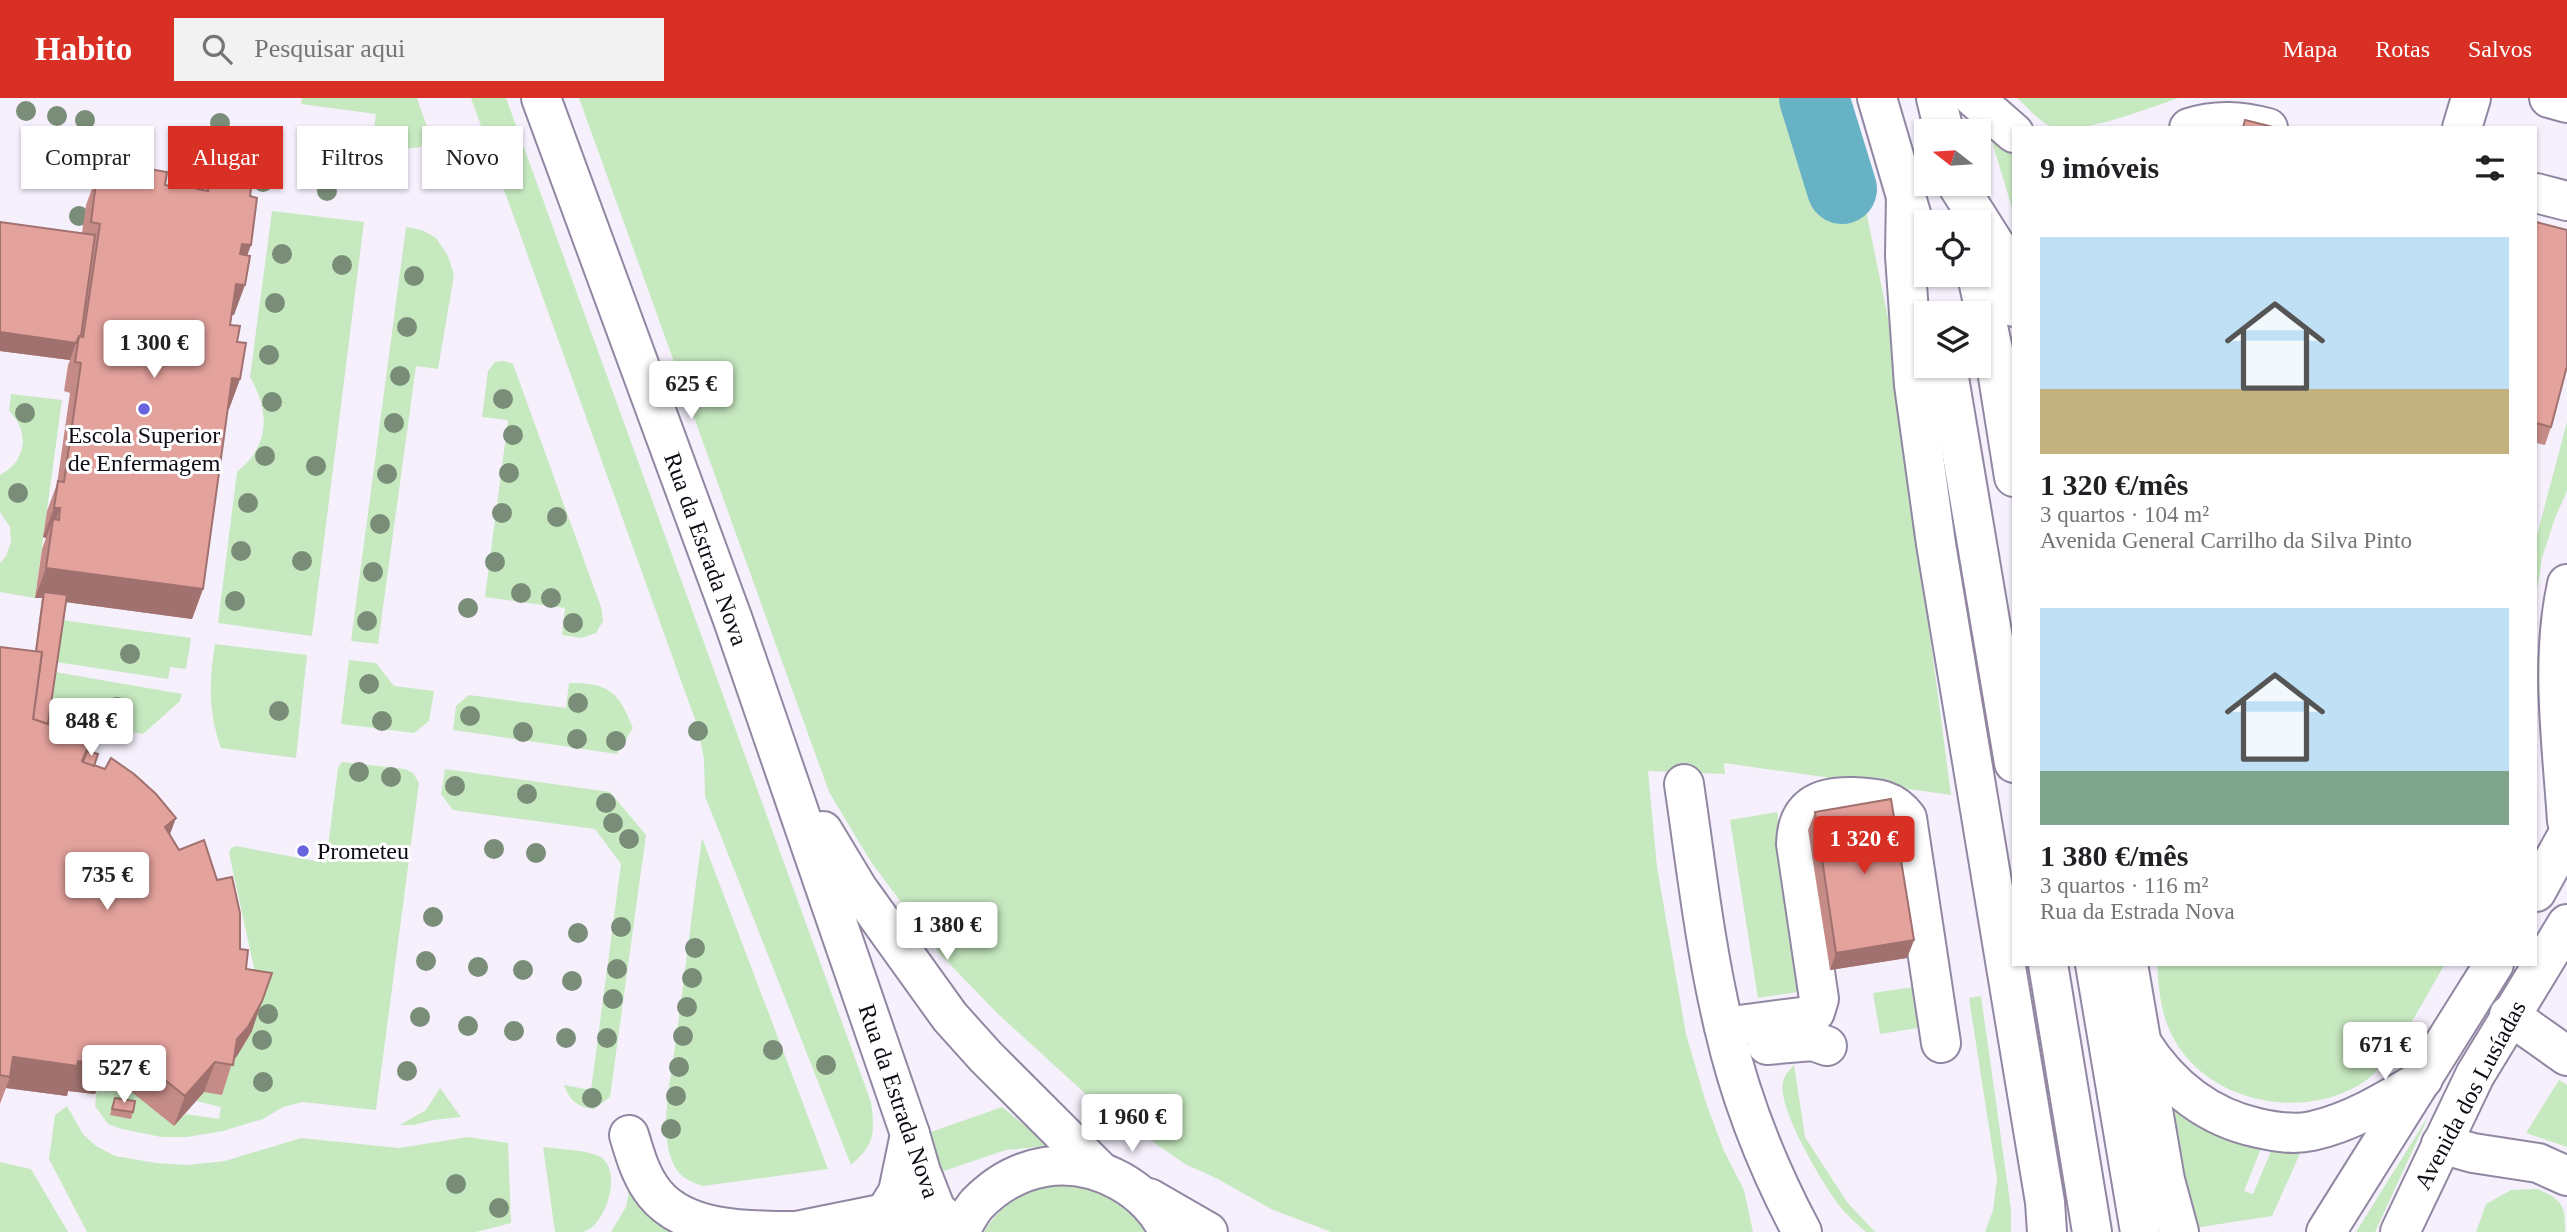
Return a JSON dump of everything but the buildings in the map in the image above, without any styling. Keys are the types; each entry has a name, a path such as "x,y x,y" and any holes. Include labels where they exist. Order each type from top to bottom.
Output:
{"main road":[{"name":"Rua da Estrada Nova","path":"541,98 728,607 921,1172 936,1210 960,1232"},
{"path":"1877,98 1914,223"},
{"path":"1936,98 1941,119"},
{"path":"1974,98 2012,131"},
{"path":"2463,126 2471,98"},
{"path":"2549,98 2567,103"},
{"path":"2198,126 2219,121 2260,126"},
{"path":"1906,192 1906,256 1916,398 1936,544 2045,1202 2047,1232"},
{"path":"2537,194 2567,201"},
{"path":"1960,197 1999,251 2012,300"},
{"path":"1980,287 1996,364 2012,464"},
{"path":"1949,378 2012,751"},
{"path":"2567,584 2558,646 2567,821"},
{"name":"Rua da Estrada Nova","path":"782,764 858,889 950,1017 986,1058 1099,1170"},
{"path":"1684,784 1702,912 1727,1039 1743,1098 1796,1226"},
{"path":"1727,1039 1815,1012 1819,999 1796,829 1811,806 1823,799 1837,797 1888,801 1899,807 1907,818 1941,1043"},
{"path":"2537,890 2567,836"},
{"name":"Avenida dos Lusíadas","path":"2400,1232 2475,1075 2567,924"},
{"path":"2048,966 2092,1232"},
{"path":"2095,966 2140,1232"},
{"path":"2128,966 2165,1180 2179,1232"},
{"name":"Avenida dos Lusíadas","path":"2326,1232 2493,966"},
{"path":"2510,1015 2567,1056"},
{"path":"1727,1039 1821,1042 1827,1046"},
{"path":"2141,1042 2155,1065 2176,1086 2214,1114 2240,1125 2286,1133 2308,1132 2334,1125 2385,1102 2423,1079"},
{"path":"885,1213 898,1192 910,1134"},
{"path":"629,1135 640,1170 655,1195 673,1212 700,1223 748,1231 794,1231 885,1213 930,1223 950,1232"},
{"path":"2441,1144 2473,1153 2538,1163 2567,1176"},
{"path":"960,1232 975,1206 1001,1184 1032,1169 1065,1164 1099,1170 1208,1232"},
{"path":"1137,1190 1165,1223 1168,1232"}],"green space":[{"path":"302,98 417,98 427,126 422,126 422,145 408,148 408,126 374,126 376,114 301,104"},
{"path":"471,98 506,98 516,126 481,126"},
{"path":"579,98 1843,98 1889,323 1951,795 1724,763 1725,774 1648,771 1657,867 1686,1034 1706,1103 1724,1151 1744,1190 1753,1232 1331,1232 1271,1209 1185,1164 1090,1098 997,1013 939,953 871,862 829,792"},
{"path":"2017,98 2179,98 2086,126 2052,126"},
{"path":"1992,139 2012,154 2012,208"},
{"path":"523,145 871,1102 872,1137 865,1151 851,1165 705,796 704,759 697,725 504,189 523,189"},
{"path":"272,211 364,222 312,636 218,623 237,472 256,451 263,428 261,403 250,377"},
{"path":"406,227 422,230 436,238 448,256 454,275 438,369 416,366 378,644 351,641"},
{"path":"495,362 513,364 601,607 603,621 596,633 581,638 562,635 565,608 485,597 508,420 482,417 488,371"},
{"path":"11,394 62,400 35,598 0,592 0,563 11,542 10,527 0,512 0,475 16,462 22,445 20,427 9,411"},
{"path":"2567,422 2567,491 2542,558 2537,590 2537,535"},
{"path":"62,620 191,638 186,669 170,667 168,679 56,662"},
{"path":"215,644 307,655 296,758 221,748 211,696"},
{"path":"349,660 376,663 394,686 434,691 429,721 414,733 341,724"},
{"path":"55,672 182,694 180,701 143,734 99,726 79,709 49,704"},
{"path":"569,683 603,687 622,705 633,728 617,754 453,730 456,706 469,695 566,708"},
{"path":"342,762 405,769 413,773 419,783 376,1110 303,1102 283,1107 263,1119 223,1131 187,1137 161,1137 108,1124 95,1106 98,1078 118,1081 174,1125 186,1114 219,1119 221,1107 196,1101 204,1092 222,1094 226,1069 252,1031 256,977 229,853 231,848 236,846 326,863 338,768"},
{"path":"445,769 610,792 646,835 610,1097 594,1109 575,1102 564,1085 591,1090 621,864 595,829 453,810 441,794"},
{"path":"1777,812 1805,991 1758,998 1730,820"},
{"path":"702,838 828,1169 703,1186 682,1175 672,1161 666,1128 668,1097"},
{"path":"2157,966 2444,966 2399,1042 2368,1079 2344,1092 2318,1100 2291,1103 2263,1100 2237,1092 2212,1080 2191,1063 2175,1041 2167,1023"},
{"path":"1913,987 1918,1028 1880,1034 1873,993"},
{"path":"1981,996 2011,1209 2011,1232 1985,1232 1993,1210 1997,1179 1969,998"},
{"path":"1794,1064 1805,1137 1847,1202 1875,1232 1866,1232 1842,1209 1814,1166 1795,1128 1783,1095 1783,1083"},
{"path":"2559,1080 2567,1085 2567,1147 2526,1133"},
{"path":"440,1088 461,1117 400,1125 426,1110"},
{"path":"2165,1097 2219,1135 2261,1148 2244,1191 2253,1194 2272,1149 2302,1149 2272,1216 2194,1228"},
{"path":"67,1106 83,1134 96,1146 115,1156 156,1163 188,1165 225,1161 301,1138 399,1148 468,1137 508,1143 511,1223 476,1232 87,1232 49,1159 55,1115"},
{"path":"1002,1107 1050,1146 1006,1150 941,1172 928,1133"},
{"path":"2429,1115 2375,1232 2356,1232"},
{"path":"543,1147 590,1153 602,1158 608,1165 611,1175 609,1198 591,1228 583,1232 555,1232"},
{"path":"0,1162 31,1169 68,1232 0,1232"},
{"path":"632,1175 689,1232 611,1232 626,1207"},
{"path":"1072,1184 1115,1200 1132,1213 1148,1232 984,1232 1001,1211 1021,1196 1045,1187"},
{"path":"2538,1189 2561,1204 2565,1232 2476,1232 2486,1204 2511,1190"}],"waterway":[{"path":"1814,98 1842,189"}],"place":[{"name":"Escola Superior de Enfermagem","path":"144,409"},
{"name":"Prometeu","path":"303,851"}]}
